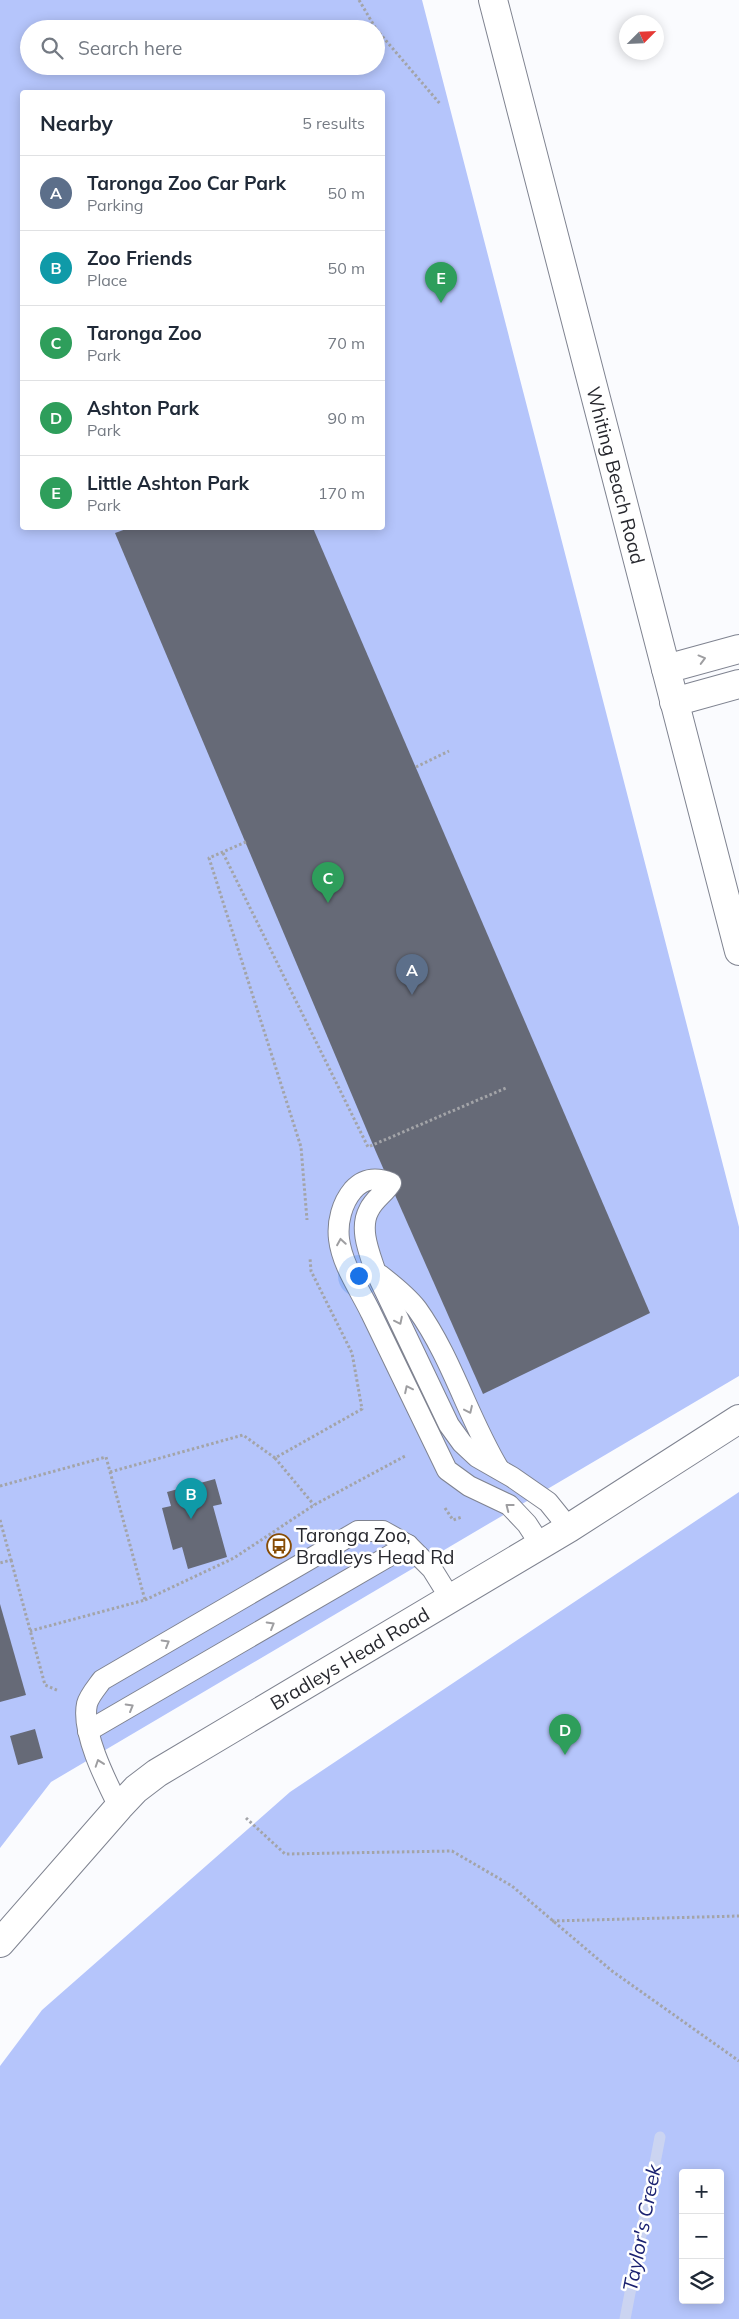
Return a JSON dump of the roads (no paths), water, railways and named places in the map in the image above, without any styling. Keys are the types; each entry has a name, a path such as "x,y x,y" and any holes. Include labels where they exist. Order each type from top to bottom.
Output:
{"street":[{"name":"Whiting Beach Road","path":"493,0 739,951"},
{"path":"666,669 739,649"},
{"path":"674,702 739,684"},
{"name":"Bradleys Head Road","path":"0,1943 119,1807 157,1773 569,1528 739,1420"}],"lane":[{"path":"540,1544 527,1524 509,1505 469,1486 447,1470 353,1276 339,1239 340,1219 345,1200 356,1188 369,1179 381,1179 391,1182 386,1192 369,1210 365,1228 366,1245 375,1270 449,1426 462,1443 477,1457 548,1502 569,1528"},
{"path":"119,1807 104,1777 88,1731 87,1703 102,1680 358,1531 383,1531 408,1545 432,1569 450,1598"},
{"path":"88,1731 408,1545"}],"waterway":[{"name":"Taylor's Creek","path":"625,2319 660,2137"}],"place":[{"name":"Little Ashton Park","path":"441,303"},
{"name":"Taronga Zoo","path":"328,903"},
{"name":"Taronga Zoo Car Park","path":"412,995"},
{"name":"Zoo Friends","path":"191,1519"},
{"name":"Taronga Zoo, Bradleys Head Rd","path":"279,1546"},
{"name":"Ashton Park","path":"565,1755"}]}
